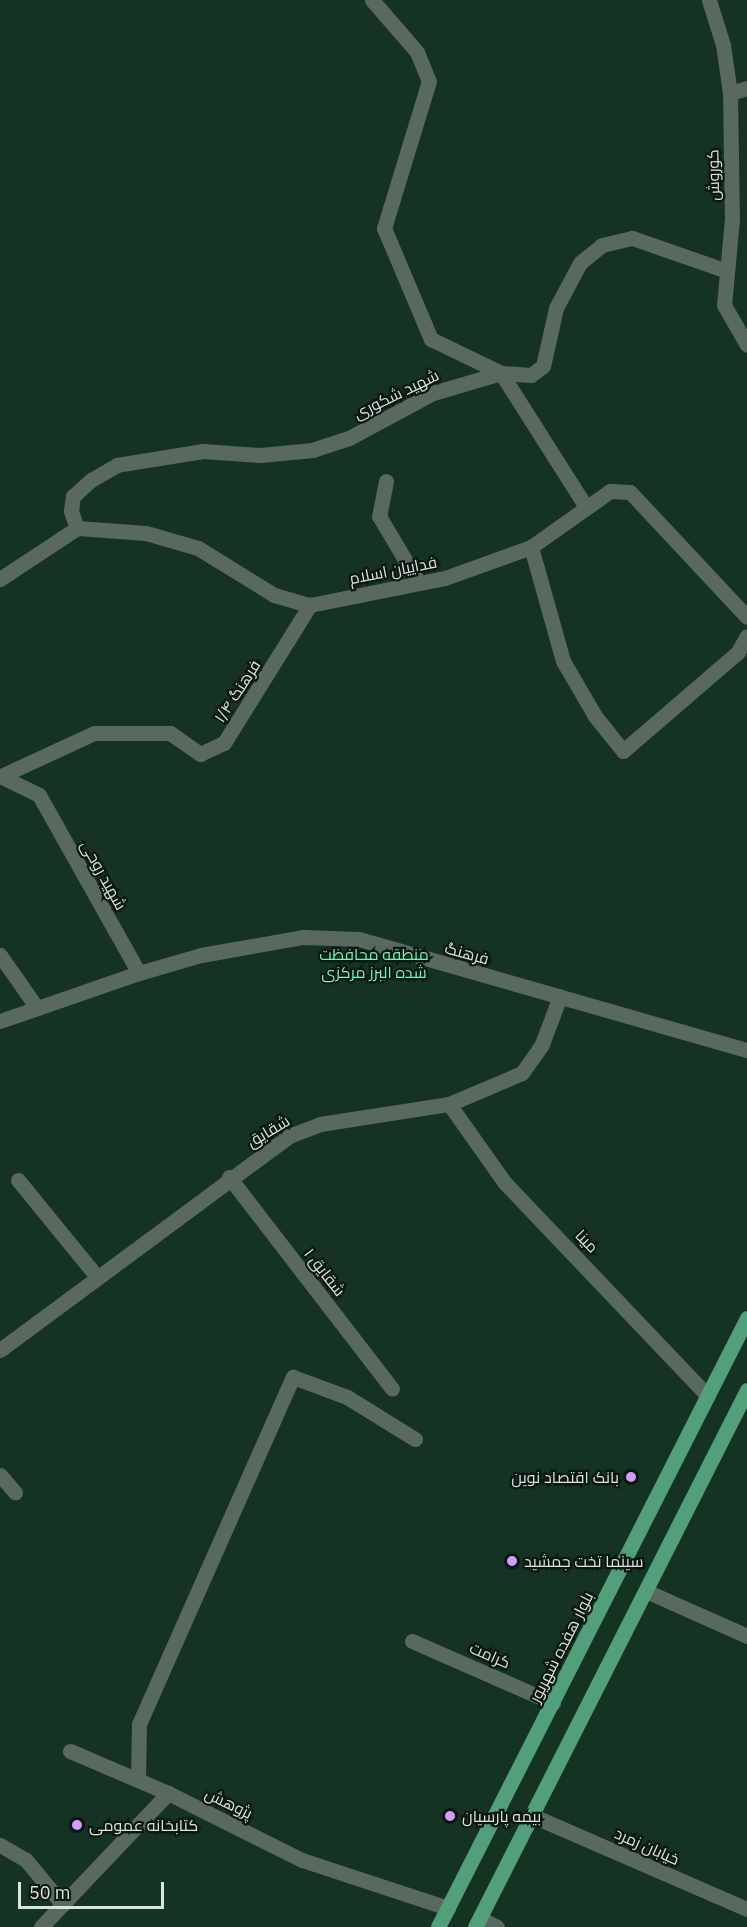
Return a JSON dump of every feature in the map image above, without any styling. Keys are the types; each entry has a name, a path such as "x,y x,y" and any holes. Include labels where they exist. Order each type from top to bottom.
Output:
{"main road":[{"name":"بلوار هفده شهریور","path":"438,1927 747,1318"},
{"path":"478,1922 747,1390"}],"street":[{"path":"372,0 417,52 429,81 384,228 431,339 501,373 586,507"},
{"name":"کوروش","path":"709,0 723,45 730,93 732,219 724,305 747,345"},
{"path":"730,93 747,88"},
{"name":"شهید شکوری","path":"77,528 71,512 73,496 91,480 117,465 203,451 260,455 313,450 349,438 433,393 501,373 531,375 543,366 556,308 580,263 602,245 632,238 727,271"},
{"path":"386,481 379,516 419,583"},
{"name":"فداییان اسلام","path":"77,528 146,533 198,548 274,595 310,605 445,578 531,547 610,491 630,492 747,617"},
{"path":"0,579 77,528"},
{"path":"531,547 563,661 595,716 623,751 738,652 747,636"},
{"name":"فرهنگ ۱/۴","path":"1,776 94,733 170,733 200,754 224,743 310,605"},
{"name":"شهید روحی","path":"1,776 39,795 139,973"},
{"name":"فرهنگ","path":"0,1021 139,973 201,955 303,938 359,939 747,1050"},
{"path":"0,955 37,1008"},
{"name":"شقایق","path":"0,1350 229,1177 288,1136 320,1124 449,1104 522,1073 542,1044 560,996"},
{"name":"مینا","path":"449,1104 505,1183 708,1396"},
{"name":"شقایق ۱","path":"229,1177 392,1389"},
{"path":"18,1180 97,1277"},
{"path":"138,1780 139,1724 293,1377 347,1397 415,1439"},
{"path":"0,1474 15,1492"},
{"path":"646,1591 747,1636"},
{"name":"کرامت","path":"412,1641 553,1702"},
{"name":"پژوهش","path":"70,1751 168,1793 302,1860 448,1908"},
{"path":"41,1927 168,1793"},
{"name":"خیابان زمرد","path":"533,1815 747,1909"},
{"path":"0,1845 26,1860 63,1905"},
{"path":"478,1922 497,1927"}],"green space":[{"name":"منطقه محافظت شده البرز مرکزی","path":"0,0 747,0 747,1927 0,1927"}],"place":[{"name":"بانک اقتصاد نوین","path":"631,1477"},
{"name":"سینما تخت جمشید","path":"512,1561"},
{"name":"بیمه پارسیان","path":"450,1816"},
{"name":"کتابخانه عمومی","path":"77,1825"}]}
